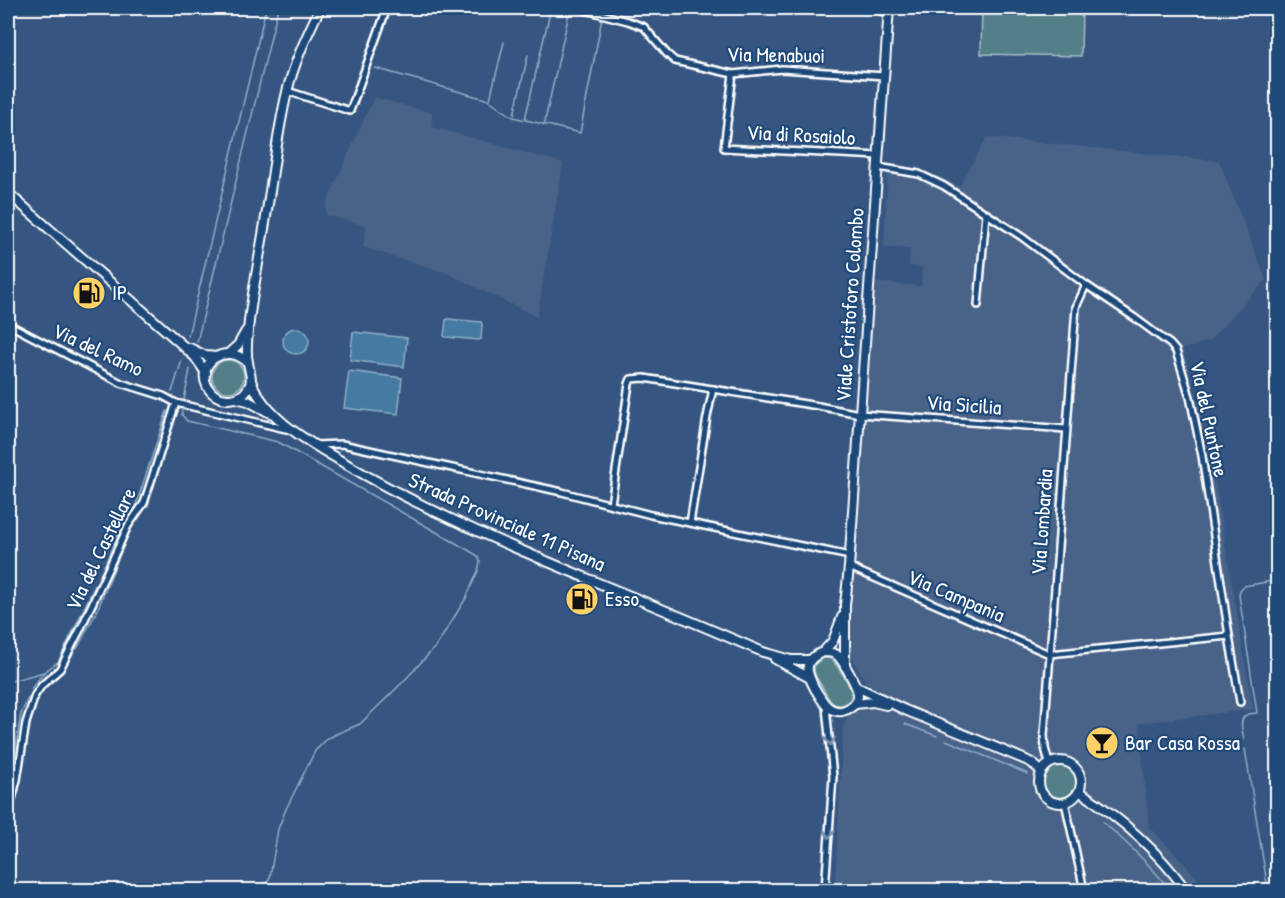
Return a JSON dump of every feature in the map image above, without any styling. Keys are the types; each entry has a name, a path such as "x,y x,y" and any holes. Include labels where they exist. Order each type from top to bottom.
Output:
{"main road":[{"path":"248,363 237,355 229,353 216,357 208,366 207,386 215,395 224,399 236,398 244,394 251,381 248,363 249,324 278,138 287,91 305,39 320,8"},
{"name":"Viale Cristoforo Colombo","path":"844,666 845,604 889,11"},
{"path":"8,193 180,343 195,357 206,373"},
{"path":"229,353 238,345 249,324"},
{"path":"180,343 196,352 216,357"},
{"name":"Strada Provinciale 11 Pisana","path":"251,381 259,396 280,420"},
{"name":"Strada Provinciale 11 Pisana","path":"236,398 248,401 359,472 441,515 763,652 808,677 826,707"},
{"name":"Viale Cristoforo Colombo","path":"824,652 833,641 845,604"},
{"name":"Strada Provinciale 11 Pisana","path":"763,652 791,660 810,660"},
{"path":"808,677 807,667 816,654 831,652 838,656 857,687 858,696 855,704"},
{"path":"857,687 905,710 1026,760 1041,771"},
{"path":"826,707 833,711 840,711 855,704 873,702 905,710"},
{"path":"1064,760 1073,765 1080,774 1079,791 1073,798 1065,802 1054,802 1044,796 1038,781 1041,771 1049,763 1064,760"},
{"path":"1079,791 1128,826 1155,852 1186,891"}],"street":[{"path":"287,91 350,111 387,8"},
{"name":"Via Menabuoi","path":"577,8 644,27 675,61 734,74 783,69 885,76"},
{"path":"873,8 889,11"},
{"name":"Via di Rosaiolo","path":"734,74 724,148 879,156"},
{"name":"Via del Puntone","path":"878,167 919,174 944,186 1022,237 1135,318 1176,351 1190,398 1202,456 1240,702"},
{"path":"978,305 986,214"},
{"name":"Via Lombardia","path":"1049,763 1044,735 1066,429 1076,307 1086,285"},
{"name":"Via del Ramo","path":"8,324 112,379 163,396 176,403"},
{"name":"Via Sicilia","path":"611,504 631,379 644,378 860,414 1066,429"},
{"path":"690,523 713,389"},
{"path":"176,403 294,431"},
{"name":"Via del Castellare","path":"8,815 17,780 26,723 35,695 42,685 60,669 128,526 144,503 176,403"},
{"path":"315,445 342,444 562,492 690,523 850,556"},
{"name":"Via Campania","path":"849,567 1049,654"},
{"path":"1049,654 1229,636"},
{"path":"825,891 833,777 826,707"},
{"path":"1065,802 1084,891"}],"shaded area":[{"path":"374,97 432,113 432,127 563,163 537,317 447,273 363,247 367,226 326,215 326,204"},
{"path":"987,137 1219,161 1266,280 1209,341 1183,349 1209,449 1253,709 1139,723 1149,827 1196,876 1203,890 899,890 835,885 843,726 850,714 863,706 867,684 846,646 871,282 921,286 922,267 909,266 910,249 884,247 888,165 926,171 959,187"},
{"path":"448,319 481,322 481,339 444,336"},
{"path":"296,328 305,332 309,341 305,350 296,354 287,350 283,341 287,332"},
{"path":"353,332 407,338 404,367 350,360"},
{"path":"349,371 402,378 398,414 344,408"}],"green space":[{"path":"982,8 1082,8 1081,56 981,54"},
{"path":"228,360 240,364 244,376 240,388 228,392 216,388 212,376 216,364"},
{"path":"825,658 833,661 850,688 851,698 845,704 832,703 814,672 816,664"},
{"path":"1060,766 1071,771 1076,782 1071,793 1060,798 1049,793 1044,782 1049,771"}],"waterway":[{"path":"188,336 266,8"},
{"path":"197,342 278,8"},
{"path":"525,119 551,8"},
{"path":"544,125 570,9"},
{"path":"375,68 489,100 513,117 580,133 602,18"},
{"path":"490,99 504,42"},
{"path":"514,115 528,55"},
{"path":"172,392 182,360"},
{"path":"184,400 190,369"},
{"path":"31,689 45,671 58,662 103,569 125,517 135,508 167,411"},
{"path":"182,411 187,421 278,442 468,550 478,556 480,562 466,598 437,645 360,724 336,734 315,751 278,829 270,877 257,890"},
{"path":"77,649 96,613 130,530"},
{"path":"1244,740 1242,720 1247,714 1257,713 1240,590 1244,586 1278,580"},
{"path":"8,680 44,672"},
{"path":"12,770 21,714 28,698"},
{"path":"905,724 937,736"},
{"path":"946,740 1028,774"},
{"path":"1245,749 1268,890"},
{"path":"1103,822 1138,854 1170,890"}],"place":[{"name":"IP","path":"89,293"},
{"name":"Esso","path":"582,599"},
{"name":"Bar Casa Rossa","path":"1102,743"}]}
